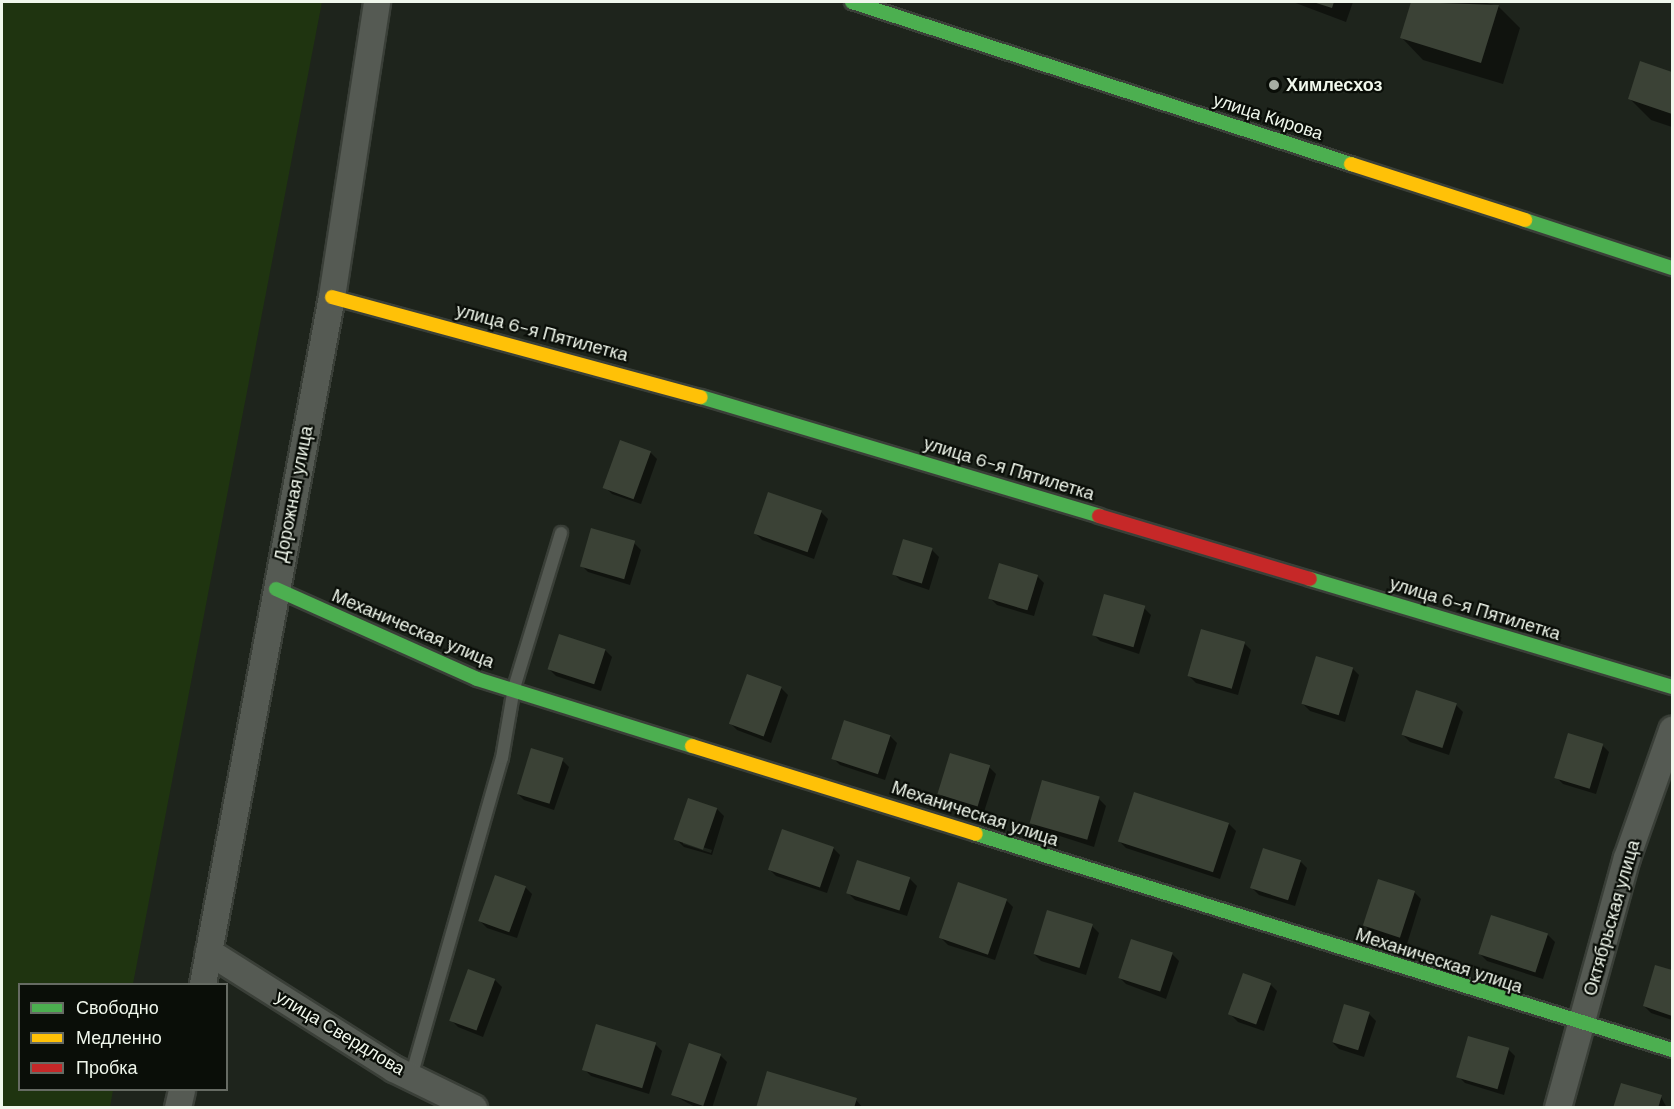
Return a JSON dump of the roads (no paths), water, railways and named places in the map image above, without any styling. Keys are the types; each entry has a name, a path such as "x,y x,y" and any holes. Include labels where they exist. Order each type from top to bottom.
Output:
{"street":[{"name":"Дорожная улица","path":"203,983 332,297 377,2"},
{"name":"улица Кирова","path":"852,2 1672,268"},
{"name":"улица 6-я Пятилетка","path":"332,297 606,368 1672,687"},
{"name":"Механическая улица","path":"276,589 477,679 514,688 1583,1025 1672,1050"},
{"name":"Октябрьская улица","path":"1558,1107 1583,1025 1627,858 1672,730"},
{"name":"улица Свердлова","path":"209,952 411,1077 474,1107"},
{"path":"178,1107 182,1091"}],"lane":[{"path":"411,1077 502,758 514,688 561,533"}],"place":[{"name":"Химлесхоз","path":"1274,85"}]}
